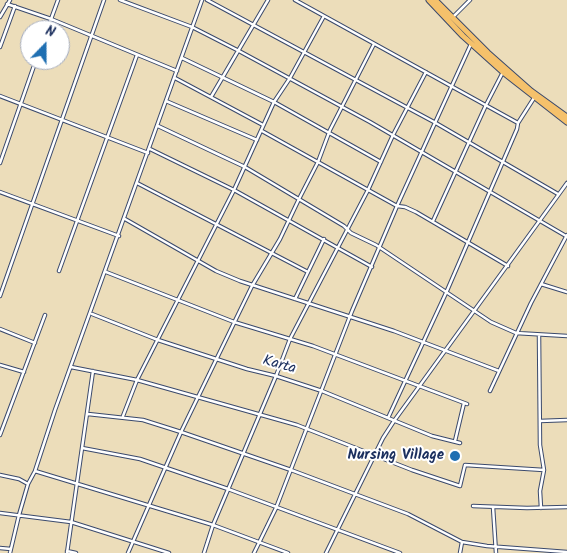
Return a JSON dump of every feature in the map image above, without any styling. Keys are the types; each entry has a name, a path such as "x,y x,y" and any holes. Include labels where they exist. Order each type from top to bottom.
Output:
{"highway":[{"path":"429,0 503,72 567,122"},
{"path":"435,0 472,42 531,91 567,117"}],"street":[{"path":"0,17 10,0"},
{"path":"7,4 51,20 58,0"},
{"path":"0,296 1,288 104,0"},
{"path":"120,0 192,28 239,51 393,135 539,222 566,235 516,333 490,391"},
{"path":"0,548 11,551 28,484 35,471 55,410 119,236 202,0"},
{"path":"207,0 434,122 558,194"},
{"path":"211,97 268,0"},
{"path":"295,0 518,123"},
{"path":"452,18 470,0"},
{"path":"0,46 15,6"},
{"path":"123,417 138,380 234,190 274,102 290,78 324,16"},
{"path":"70,27 177,71"},
{"path":"254,553 276,508 350,317 397,206 472,42"},
{"path":"128,553 164,468 218,359 234,322 289,220 318,162 329,132 374,44"},
{"path":"60,271 137,54"},
{"path":"182,58 274,102 381,162"},
{"path":"0,162 33,70"},
{"path":"204,553 213,525 290,339 368,190 393,135 426,72"},
{"path":"433,222 503,72"},
{"path":"175,78 263,125"},
{"path":"0,96 149,151 234,190 372,267"},
{"path":"388,418 446,293 518,123 534,98"},
{"path":"166,101 257,140"},
{"path":"158,126 245,167 351,233 380,248 491,322 516,333 567,336"},
{"path":"261,131 397,206 405,207 433,222 508,266"},
{"path":"137,183 308,272"},
{"path":"326,553 394,421 567,183"},
{"path":"0,192 119,236"},
{"path":"125,219 216,271 252,286 424,342 499,371"},
{"path":"295,299 324,240"},
{"path":"106,272 234,322 336,355 465,404 454,441"},
{"path":"541,284 567,292"},
{"name":"Karta","path":"91,314 158,340 322,391 432,436 460,443"},
{"path":"0,435 45,316"},
{"path":"0,328 35,343"},
{"path":"539,335 540,421 544,470 540,491 541,508"},
{"path":"0,365 24,372"},
{"path":"71,367 138,380 259,414 308,429 412,470 460,486 465,464 544,470"},
{"path":"76,553 67,552 93,372"},
{"path":"88,414 123,417 181,432 291,470 408,514 462,542 496,547 567,552"},
{"path":"540,421 567,420"},
{"path":"82,448 140,459 228,489 400,553"},
{"path":"35,471 213,525 288,553"},
{"path":"0,475 19,479 28,484"},
{"path":"473,506 567,507"},
{"path":"493,507 496,553"},
{"path":"0,513 71,522 170,553"},
{"path":"460,553 462,542"}],"place":[{"name":"Nursing Village","path":"455,456"}]}
